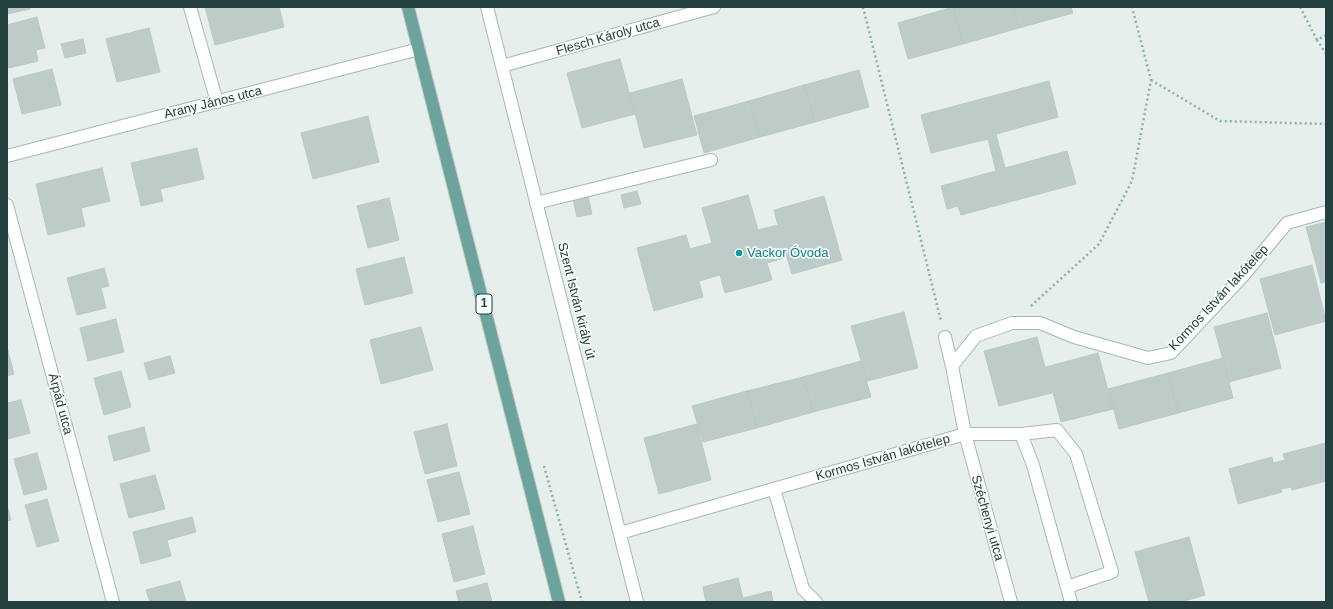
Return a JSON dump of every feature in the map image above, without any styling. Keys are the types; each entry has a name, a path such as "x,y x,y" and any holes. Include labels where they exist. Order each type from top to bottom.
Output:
{"main road":[{"name":"1","path":"408,7 420,49 558,602"}],"street":[{"path":"190,7 216,102"},
{"name":"Szent István király út","path":"486,7 637,602"},
{"name":"Flesch Károly utca","path":"502,66 675,12 714,7"},
{"name":"Arany János utca","path":"7,156 420,49"},
{"path":"536,203 711,160"},
{"name":"Árpád utca","path":"7,205 113,602"},
{"name":"Kormos István lakótelep","path":"620,533 965,434 952,366 976,336 1012,323 1040,323 1074,337 1148,358 1171,353 1243,276 1287,223 1326,212"},
{"path":"945,337 952,366"},
{"path":"965,434 1020,434 1057,430 1076,454 1112,572 1067,587"},
{"name":"Széchenyi utca","path":"965,434 1011,602"},
{"path":"1020,434 1033,465 1071,602"},
{"path":"774,489 803,589 816,602"}],"path":[{"path":"863,7 945,337"},
{"path":"1012,323 1099,244 1132,181 1151,80 1132,7"},
{"path":"1300,7 1326,54"},
{"path":"1317,40 1326,35"},
{"path":"1151,80 1220,121 1326,124"}],"building":[{"path":"7,7 30,7 30,9 7,14"},
{"path":"205,7 279,7 284,27 215,45"},
{"path":"953,7 963,44 908,59 898,23"},
{"path":"953,7 1013,7 1019,28 963,44"},
{"path":"1013,7 1071,7 1073,13 1019,28"},
{"path":"37,17 45,48 36,50 38,61 9,68 7,61 7,25"},
{"path":"149,28 160,72 117,82 106,39"},
{"path":"83,39 86,53 65,58 61,44"},
{"path":"620,59 635,114 582,128 567,73"},
{"path":"52,69 61,105 22,114 13,79"},
{"path":"859,70 869,107 815,122 804,85"},
{"path":"682,79 697,135 644,148 630,93"},
{"path":"1049,81 1058,117 996,134 1005,168 1067,151 1076,184 961,215 958,206 947,209 941,186 996,171 988,139 931,153 921,115"},
{"path":"804,85 815,122 760,137 749,101"},
{"path":"749,101 760,137 704,153 694,116"},
{"path":"368,116 379,162 313,179 301,133"},
{"path":"197,148 204,179 160,189 163,201 141,206 131,163"},
{"path":"102,168 110,201 81,208 85,226 48,235 36,184"},
{"path":"637,191 641,204 624,208 621,195"},
{"name":"Vackor Óvoda","path":"748,195 758,230 778,225 774,210 824,196 842,260 792,274 787,257 767,263 772,280 725,293 720,275 699,281 703,297 654,311 637,248 686,235 690,249 712,243 702,208"},
{"path":"588,196 592,214 577,217 573,200"},
{"path":"389,198 399,240 368,248 357,206"},
{"path":"1326,222 1326,282 1321,283 1306,227"},
{"path":"404,257 413,293 365,305 356,269"},
{"path":"1312,265 1326,321 1275,335 1260,279"},
{"path":"104,268 109,286 101,288 106,308 77,315 67,278"},
{"path":"904,312 918,368 867,381 851,326"},
{"path":"1267,313 1281,368 1229,382 1214,327"},
{"path":"116,319 124,352 88,361 80,328"},
{"path":"421,327 433,370 381,384 370,340"},
{"path":"1037,337 1052,393 999,406 984,351"},
{"path":"7,347 14,374 7,376"},
{"path":"1098,353 1113,409 1061,422 1046,367"},
{"path":"170,356 175,373 149,380 144,363"},
{"path":"1223,358 1233,398 1178,413 1168,373"},
{"path":"861,361 871,397 813,412 803,377"},
{"path":"121,371 131,407 104,415 94,378"},
{"path":"1168,373 1178,413 1119,429 1108,389"},
{"path":"803,377 813,412 757,428 747,391"},
{"path":"747,391 757,428 703,442 692,406"},
{"path":"21,400 30,433 7,439 7,403"},
{"path":"447,424 457,466 425,474 414,432"},
{"path":"697,424 711,480 659,494 644,438"},
{"path":"144,427 150,451 114,461 108,436"},
{"path":"1326,443 1326,481 1292,490 1291,487 1281,489 1282,492 1238,504 1229,469 1272,457 1273,463 1285,460 1283,454"},
{"path":"37,453 47,489 24,495 14,459"},
{"path":"459,472 470,514 438,522 427,480"},
{"path":"155,475 165,509 129,518 120,484"},
{"path":"47,499 59,541 37,547 25,505"},
{"path":"7,505 11,520 7,521"},
{"path":"192,517 196,532 167,540 171,556 141,564 133,532"},
{"path":"473,526 485,574 454,582 442,534"},
{"path":"1189,537 1205,595 1181,602 1149,602 1135,552"},
{"path":"738,578 743,598 771,591 773,602 706,602 703,587"},
{"path":"180,581 186,602 150,602 146,590"},
{"path":"487,583 492,602 459,602 456,591"}],"place":[{"name":"Vackor Óvoda","path":"739,253"}]}
